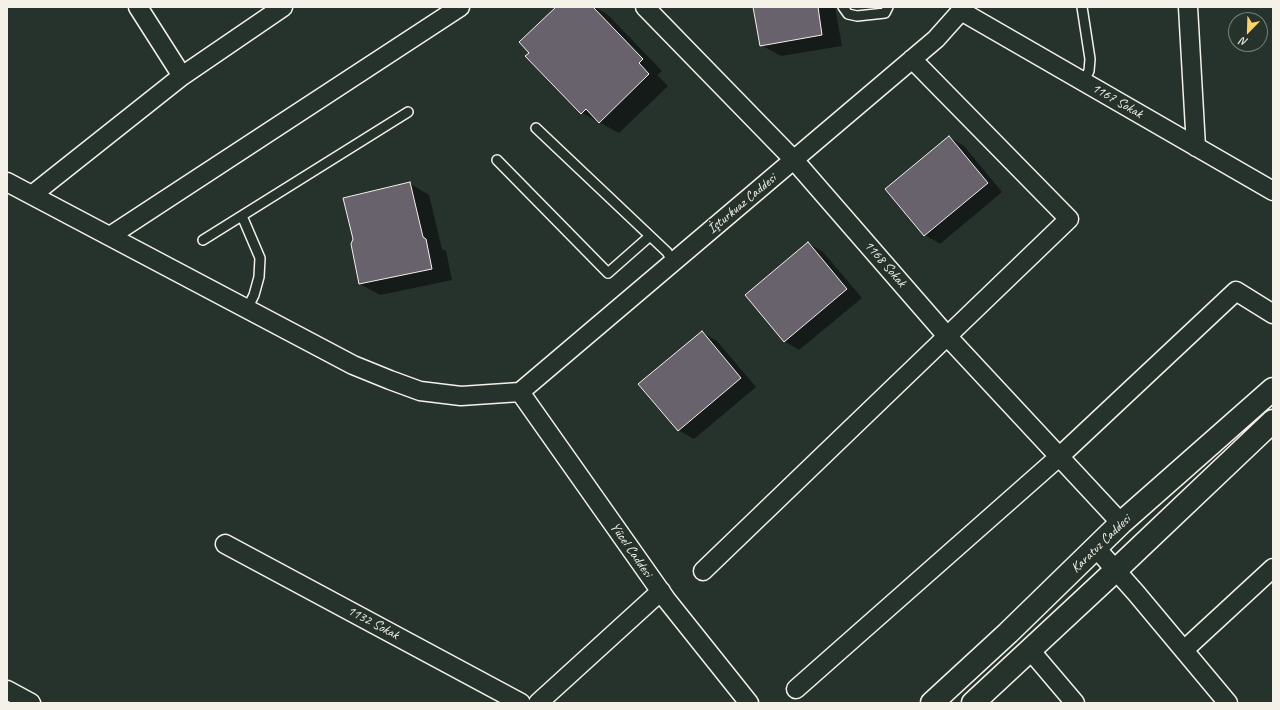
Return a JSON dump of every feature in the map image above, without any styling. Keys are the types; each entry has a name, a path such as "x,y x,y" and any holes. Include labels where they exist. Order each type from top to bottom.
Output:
{"street":[{"path":"138,7 182,76"},
{"path":"32,195 182,76 283,7"},
{"path":"110,236 460,7"},
{"name":"1168 Sokak","path":"645,7 794,160 948,336 1121,523"},
{"path":"1188,7 1196,147"},
{"name":"İşturkuaz Caddesi","path":"520,392 936,39 961,9"},
{"name":"1167 Sokak","path":"961,9 1083,82 1273,191"},
{"path":"703,571 1068,219 912,59"},
{"path":"7,182 352,365 420,391 460,396 520,392"},
{"path":"796,689 1060,456 1236,291 1273,314"},
{"name":"Karatuz Caddesi","path":"932,703 1008,633 1121,523 1273,389"},
{"name":"Yücel Caddesi","path":"520,392 661,591 749,703"},
{"name":"Karatuz Caddesi","path":"972,703 1116,570 1273,421"},
{"name":"1132 Sokak","path":"225,544 521,703"},
{"path":"1096,548 1228,703"},
{"path":"1184,650 1273,568"},
{"path":"538,703 661,591"},
{"path":"1030,650 1075,703"},
{"path":"7,690 31,703"}],"lane":[{"path":"843,7 848,14 857,16 885,13 888,7"},
{"path":"1082,7 1090,60 1089,71 1083,82"},
{"path":"203,240 408,112"},
{"path":"536,128 667,252 673,262"},
{"path":"497,160 608,273 650,236"},
{"path":"242,216 260,258 259,277 254,295 247,309"}],"building":[{"path":"556,7 593,7 643,59 639,63 649,74 599,123 586,109 581,114 525,56 529,53 519,42"},
{"path":"753,7 818,7 822,35 760,46"},
{"path":"949,136 988,183 924,236 885,189"},
{"path":"410,182 423,237 426,239 432,269 359,284 351,244 353,239 343,198"},
{"path":"808,242 847,289 784,342 745,295"},
{"path":"702,331 741,378 678,431 638,384"}]}
